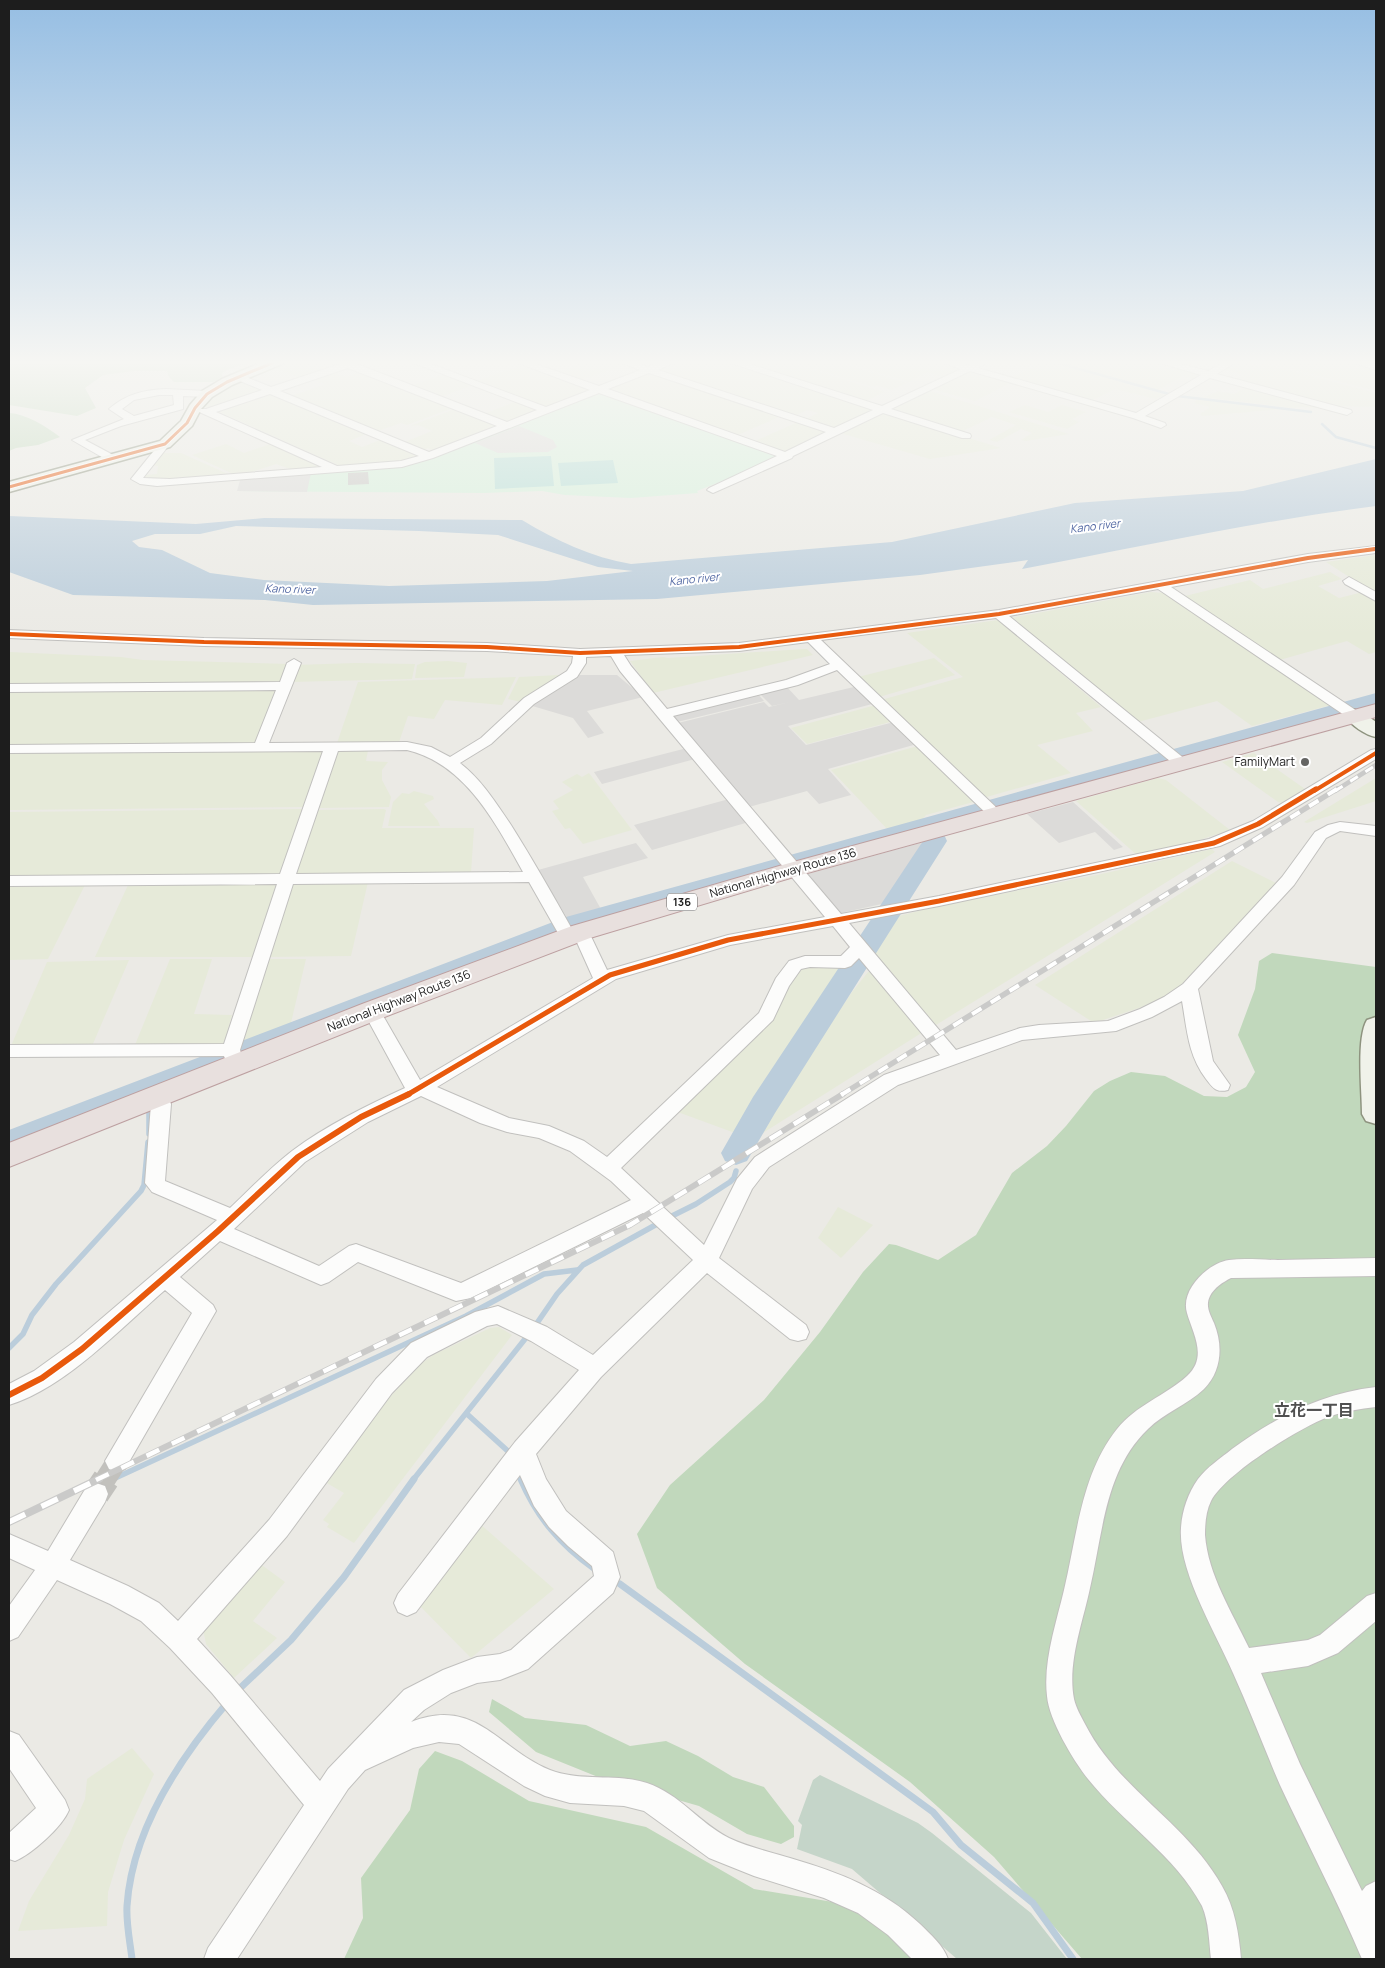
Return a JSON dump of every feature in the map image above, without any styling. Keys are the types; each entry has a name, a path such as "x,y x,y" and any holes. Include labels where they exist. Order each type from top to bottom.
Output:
{"highway":[{"name":"National Highway Route 136","path":"9,1155 158,1095 233,1057 372,1011 575,934 795,869 1181,763 1354,710"}],"main road":[{"path":"9,486 135,452"},
{"path":"1354,710 1376,731"},
{"path":"1376,1026 1374,1044 1376,1114"}],"street":[{"path":"99,452 111,458"},
{"path":"158,452 139,473 137,480 170,482 399,464 440,452"},
{"path":"296,452 336,469"},
{"path":"420,452 430,456"},
{"path":"776,452 788,456"},
{"path":"713,490 796,452"},
{"path":"9,634 204,642 487,647 580,653 739,647 999,614 1308,558 1376,549"},
{"path":"1349,581 1376,597"},
{"path":"1160,584 1354,710"},
{"path":"999,614 1181,763"},
{"path":"812,639 996,815"},
{"path":"450,763 486,741 529,701 572,674 579,663 580,653"},
{"path":"616,653 625,668 663,714 954,1058"},
{"path":"260,747 294,663"},
{"path":"663,714 793,682 792,680 839,665"},
{"path":"9,688 284,686"},
{"path":"9,1051 233,1057 286,880 332,746"},
{"path":"9,749 332,746 415,747 427,750 450,763 484,794 535,877 575,934 602,979"},
{"path":"9,1395 42,1378 82,1348 165,1277 298,1157 324,1138 361,1117 419,1089 602,979 621,971 728,940 939,901 1214,843 1258,824 1376,753"},
{"path":"406,1603 523,1450 595,1368 676,1293 706,1260 727,1225 746,1180 762,1162 891,1080 1020,1034 1110,1027 1170,1001 1189,988 1288,880 1320,835 1336,826 1349,826 1376,831"},
{"path":"9,881 535,877"},
{"path":"608,1168 768,1016 777,988 800,962 845,962 860,946"},
{"path":"1189,988 1204,1063 1221,1085"},
{"path":"372,1011 419,1089 487,1118 507,1125 542,1131 560,1137 577,1146 608,1168 706,1260 798,1332"},
{"path":"158,1095 161,1104 155,1183 224,1224 321,1276 356,1252 456,1292 462,1292 644,1203"},
{"path":"1226,1959 1224,1934 1212,1897 1186,1860 1101,1774 1075,1737 1060,1698 1062,1662 1100,1487 1112,1453 1141,1420 1196,1382 1207,1367 1210,1351 1209,1339 1197,1308 1203,1288 1214,1275 1228,1269 1376,1267"},
{"path":"117,1461 205,1312 165,1277"},
{"path":"179,1639 278,1528 384,1386 419,1350 483,1318 498,1315 530,1330 595,1368"},
{"path":"1376,1397 1330,1405 1298,1419 1254,1446 1219,1474 1205,1490 1196,1510 1193,1535 1198,1561 1214,1602 1243,1662 1296,1787 1376,1956"},
{"path":"220,1959 322,1803 350,1765 414,1700 443,1683 464,1674 500,1667 519,1660 604,1584 607,1577 604,1560 552,1515 544,1503 529,1470 523,1450"},
{"path":"9,1628 52,1566 96,1494"},
{"path":"9,1546 119,1595 150,1612 179,1639 221,1684 302,1782 322,1803"},
{"path":"1243,1662 1308,1653 1328,1644 1376,1605"},
{"path":"350,1765 434,1727 452,1728 472,1736 528,1774 546,1783 565,1788 647,1797 666,1807 716,1846 816,1880 859,1897 903,1928 933,1959"},
{"path":"9,1745 55,1810 14,1847"},
{"path":"1361,1921 1376,1896"}],"green space":[{"path":"202,452 288,452 322,467 293,470 276,464 249,473 233,474 192,455"},
{"path":"308,452 413,452 420,455 403,462 340,466"},
{"path":"444,452 767,452 779,456 697,491 698,493 631,498 565,495 542,491 484,493 237,491 311,473 405,467"},
{"path":"905,452 976,452 930,459"},
{"path":"162,453 181,453 228,474 173,480 141,478 144,475 157,474 158,466 150,465"},
{"path":"1376,555 1376,592 1374,593 1326,562"},
{"path":"1330,572 1342,579 1318,586 1339,598 1363,592 1376,600 1376,652 1369,654 1347,641 1276,661 1215,620 1185,596 1250,580 1263,589"},
{"path":"1151,592 1163,593 1331,705 1252,726 1217,701 1138,722 1011,618"},
{"path":"998,620 1101,707 1076,713 1093,731 1037,745 1071,773 983,798 881,700 963,677 907,633"},
{"path":"807,649 813,655 653,693 630,661 663,657"},
{"path":"9,652 121,657 143,660 289,664 280,683 9,684"},
{"path":"934,658 955,675 879,697 858,677"},
{"path":"448,661 467,663 464,677 415,678 417,665 425,662"},
{"path":"355,663 415,664 412,679 290,682 296,665"},
{"path":"559,675 560,677 521,702 508,699 519,677"},
{"path":"516,677 502,705 445,700 434,719 408,716 399,742 337,743 358,682"},
{"path":"279,688 256,744 9,745 9,690"},
{"path":"876,705 894,721 807,744 791,728"},
{"path":"918,746 977,801 926,815 921,821 889,831 831,770"},
{"path":"324,750 304,807 9,810 9,752"},
{"path":"368,750 366,761 388,762 382,770 382,780 391,797 389,807 315,808 333,751"},
{"path":"1254,753 1305,789 1283,803 1278,802 1222,762"},
{"path":"589,773 632,830 583,844 570,828 565,829 552,811 559,809 553,801 573,790 562,782 577,774 582,777"},
{"path":"1158,778 1166,780 1230,830 1181,846 1138,856 1076,801"},
{"path":"1376,778 1376,801 1307,823 1304,822"},
{"path":"414,791 433,796 434,799 424,804 440,826 388,826 393,802 402,793 409,794"},
{"path":"304,809 281,876 9,877 9,812"},
{"path":"314,810 386,810 382,828 474,828 471,873 292,875"},
{"path":"1212,849 1215,852 936,1025 932,1024 875,955 875,949 895,917 938,906 1097,875"},
{"path":"1232,861 1276,883 1181,985 1167,995 1139,1008 1100,1021 1091,1021 1035,985"},
{"path":"368,882 351,956 265,957 290,883"},
{"path":"279,883 253,957 95,957 128,885"},
{"path":"85,885 48,959 9,960 9,886"},
{"path":"1272,953 1376,967 1376,1959 1082,1959 994,1857 910,1782 745,1664 657,1588 637,1534 670,1485 764,1400 820,1332 863,1272 889,1244 938,1260 976,1235 1012,1173 1047,1146 1094,1091 1110,1081 1131,1072 1165,1076 1204,1096 1227,1097 1246,1087 1255,1072 1238,1035 1255,989 1259,961"},
{"path":"170,959 212,959 194,1014 232,1015 224,1044 135,1045"},
{"path":"264,959 306,959 290,1027 238,1047"},
{"path":"129,960 92,1046 11,1046 47,962"},
{"path":"805,966 845,966 848,968 735,1133 675,1111"},
{"path":"871,971 923,1032 758,1136 756,1133 852,992 868,972"},
{"path":"838,1207 873,1225 841,1258 818,1238"},
{"path":"499,1327 512,1335 354,1543 327,1527 329,1524 323,1520 344,1493 325,1482 388,1399 422,1363 433,1355 490,1328"},
{"path":"479,1523 554,1589 471,1658 415,1601"},
{"path":"259,1563 285,1582 253,1621 277,1638 234,1678 206,1644 203,1629"},
{"path":"492,1699 525,1718 586,1725 630,1746 666,1741 698,1756 733,1777 764,1787 794,1826 794,1837 781,1844 747,1834 699,1806 598,1777 536,1752 489,1712"},
{"path":"132,1748 154,1774 124,1840 108,1892 107,1926 18,1931 29,1901 69,1835 85,1799 87,1779"},
{"path":"435,1751 462,1761 529,1801 646,1827 754,1889 851,1905 947,1959 344,1959 363,1918 361,1878 410,1810 419,1769"},
{"path":"820,1775 918,1823 932,1833 1031,1913 1067,1959 957,1959 852,1869 797,1849 802,1825 798,1821 813,1780"}],"shaded area":[{"path":"495,452 548,452 548,452"},
{"path":"551,456 554,486 495,489 494,458"},
{"path":"613,460 618,483 561,486 558,463"},
{"path":"311,473 307,492 237,491 241,477"},
{"path":"579,675 617,675 643,697 587,711 604,733 588,738 573,718 529,705"},
{"path":"786,686 799,700 858,686 876,703 788,726 806,745 894,722 917,744 828,769 851,795 819,804 807,791 749,807 678,723 764,702 769,707 790,702 772,706 759,693"},
{"path":"757,693 764,701 677,722 670,714"},
{"path":"687,748 695,759 602,784 594,772"},
{"path":"729,799 749,822 652,850 634,825"},
{"path":"1073,802 1123,847 1114,850 1095,832 1059,843 1027,814"},
{"path":"636,843 648,858 583,877 602,911 569,921 538,870"},
{"path":"920,843 924,844 886,903 841,913 808,874"}],"water":[{"name":"Kano river","path":"1376,459 1376,506 1243,527 1022,569 1028,560 920,575 657,599 313,605 265,600 73,595 9,572 9,516 196,524 264,518 522,520 548,535 588,553 631,564 892,542 1075,503 1243,491","holes":["236,526 498,535 598,567 633,571 547,581 389,586 264,580 210,573 162,550 139,547 132,541 155,534 200,534"]}],"building":[{"path":"368,472 369,484 348,485 348,473"}],"waterway":[{"path":"928,824 1376,699"},
{"path":"9,1142 575,923 928,824"},
{"path":"736,1153 764,1105 935,841 928,824"},
{"path":"149,1107 149,1134"},
{"path":"9,1348 23,1334 32,1315 56,1284 141,1191 144,1185 148,1142"},
{"path":"668,1218 696,1204 730,1182 734,1178 736,1171"},
{"path":"535,1326 557,1294 583,1265 659,1223"},
{"path":"111,1480 466,1316 544,1274 577,1270"},
{"path":"413,1480 529,1334"},
{"path":"467,1414 511,1454"},
{"path":"518,1472 522,1480"},
{"path":"237,1691 291,1640 344,1577 414,1479"},
{"path":"521,1479 535,1506 552,1530 571,1550 595,1569"},
{"path":"107,1482 111,1480"},
{"path":"620,1584 933,1812 961,1845 1033,1903 1073,1959"},
{"path":"132,1959 127,1906 138,1850 148,1823 176,1772 227,1703"}],"tunnel":[{"path":"105,1480 117,1461"},
{"path":"96,1494 106,1479"}],"railway":[{"path":"1335,791 1376,765"},
{"path":"841,1095 1337,789"},
{"path":"96,1480 630,1225 843,1094"},
{"path":"9,1522 99,1479"}],"cycle path":[{"path":"9,487 137,452"},
{"path":"9,634 204,642 487,647 580,653 739,647 999,614 1308,558 1376,549"},
{"path":"9,1395 42,1378 82,1349 218,1231 298,1157 361,1117 421,1088 610,975 728,940 939,901 1214,843 1258,824 1376,753"}],"place":[{"name":"FamilyMart","path":"1305,762"}],"district":[{"name":"立花一丁目","path":"1314,1410"}]}
